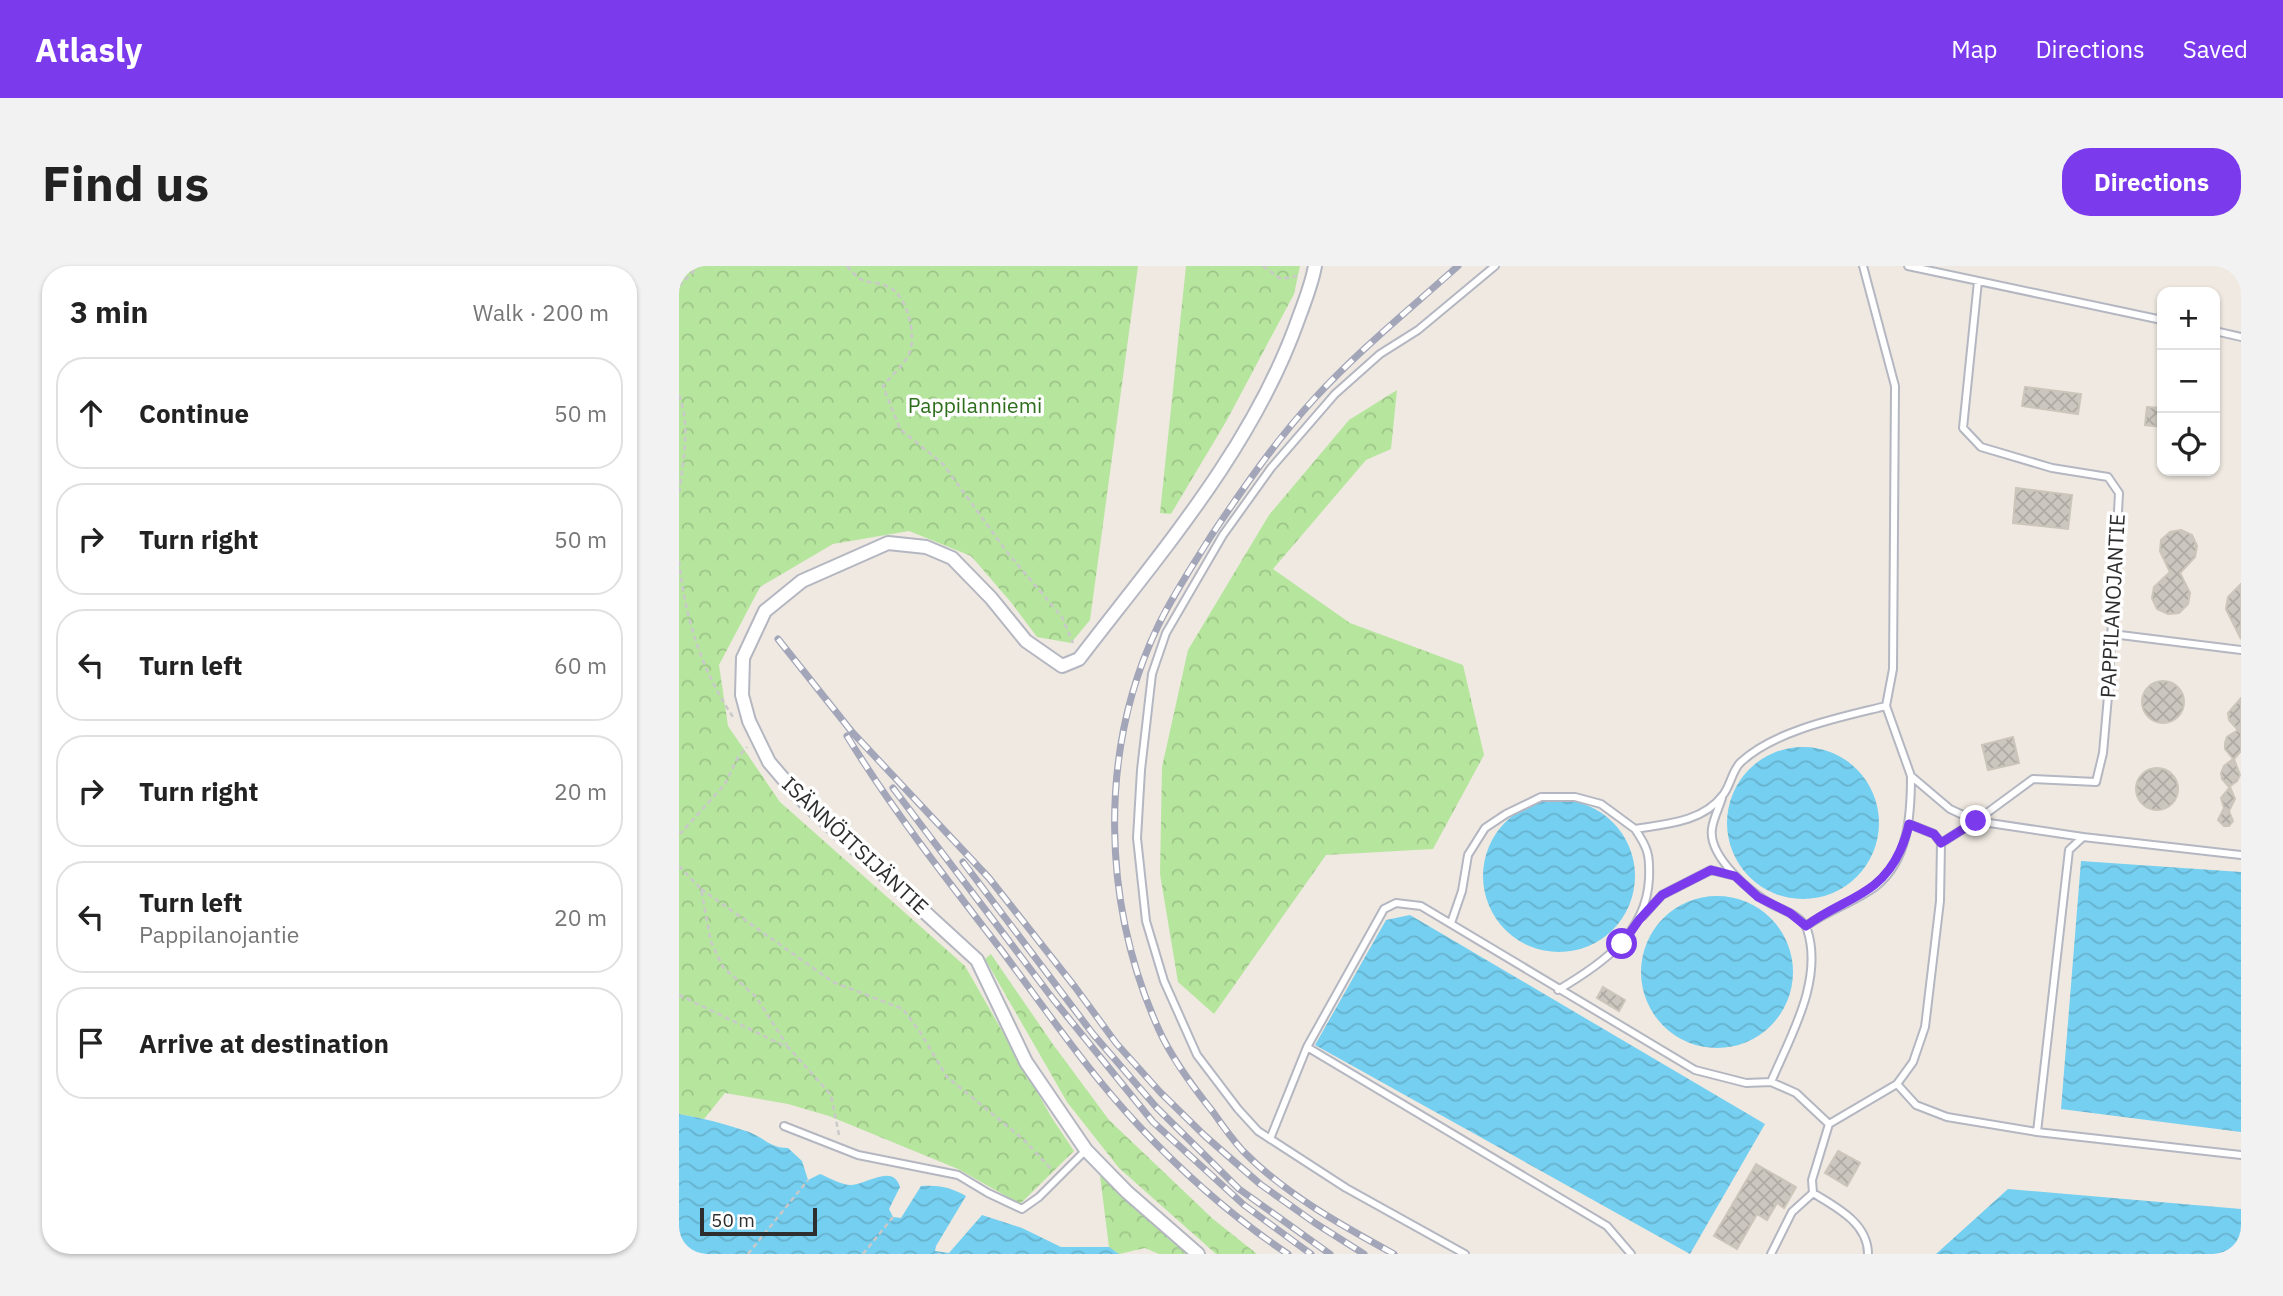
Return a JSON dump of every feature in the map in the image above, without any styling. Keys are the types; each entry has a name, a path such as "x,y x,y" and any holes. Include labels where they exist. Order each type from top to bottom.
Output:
{"street":[{"path":"1079,659 1181,524 1254,418 1286,356 1314,270"},
{"name":"ISÄNNÖITSIJÄNTIE","path":"1079,659 1062,666 1025,641 991,598 952,558 926,547 888,543 802,581 765,611 743,658 742,695 749,721 769,762 798,796 977,960 1026,1062 1086,1150 1127,1192 1198,1254"}],"lane":[{"path":"1465,1254 1346,1188 1258,1131 1238,1109 1197,1055 1164,981 1146,921 1137,838 1140,770 1152,674 1166,633 1223,535 1271,468 1335,394 1380,354 1418,330 1495,266"},
{"path":"1806,926 1823,913 1877,885 1894,864 1909,824 1911,776 1886,706 1893,669 1895,386 1864,266"},
{"path":"1908,266 2157,319"},
{"name":"PAPPILANOJANTIE","path":"1941,843 2033,779 2096,782 2103,753 2112,634 2119,494 2108,477 2052,468 1982,447 1963,428 1978,281"},
{"path":"2220,332 2241,337"},
{"path":"2112,634 2241,650"},
{"path":"1771,1082 1802,1010 1809,978 1810,947 1806,926 1790,913 1758,897 1735,876 1719,853 1711,831 1723,795 1739,763 1767,744 1840,717 1886,706"},
{"path":"1911,776 1950,809 1976,821 2083,837 2241,855"},
{"path":"1635,829 1682,821 1701,814 1723,795"},
{"path":"1451,923 1462,891 1468,855 1485,828 1541,797 1575,797 1601,804 1635,829 1648,847 1648,894 1639,920"},
{"path":"1868,1254 1868,1246 1851,1216 1814,1193 1812,1180 1829,1124 1896,1084 1913,1062 1925,1027 1940,901 1941,843 1934,834 1909,824"},
{"path":"2037,1132 2069,850 2083,837"},
{"path":"1558,990 1594,969 1622,944 1662,895 1711,870 1735,876"},
{"path":"1270,1139 1307,1047 1384,909 1396,903 1421,906 1695,1070 1746,1083 1771,1082 1796,1093 1829,1124"},
{"path":"1307,1047 1607,1226 1631,1254"},
{"path":"1896,1084 1916,1105 1947,1117 2037,1132 2241,1155"},
{"path":"784,1126 858,1154 958,1175 1022,1209 1086,1150"},
{"path":"1771,1254 1792,1212 1814,1193"}],"path":[{"path":"679,286 699,266"},
{"path":"847,266 858,280 892,288 907,307 911,326 910,355 883,386 900,429 943,464 1007,552 1062,617 1079,659"},
{"path":"1263,266 1281,279 1314,270"},
{"path":"679,395 685,412 685,443 679,494"},
{"path":"679,561 683,598 696,647 733,718"},
{"path":"680,834 725,784 738,757 750,745 760,742"},
{"path":"679,866 701,888 834,982 903,1009 947,1077 1023,1139 1047,1163 1057,1179"},
{"path":"701,888 711,942 723,967 756,997 789,1048 831,1095 841,1148"},
{"path":"679,995 789,1048"},
{"path":"748,1254 808,1180"},
{"path":"863,1254 893,1217"}],"green space":[{"name":"Pappilanniemi","path":"679,266 1138,266 1090,620 1071,643 1037,637 971,556 909,531 833,544 760,587 719,665 728,726 780,802 965,966 1052,1118 1074,1151 1020,1204 958,1169 829,1116 788,1104 725,1093 704,1119 679,1114"},
{"path":"1186,266 1300,266 1294,294 1227,420 1171,514 1160,513"},
{"path":"1397,390 1391,449 1366,460 1273,569 1350,623 1463,665 1484,755 1433,849 1326,855 1214,1014 1178,982 1160,874 1162,767 1188,650 1269,515 1349,420"},
{"path":"991,954 1109,1120 1213,1219 1257,1254 1216,1254 1119,1168 1067,1102 985,959"},
{"path":"1100,1176 1128,1198 1188,1254 1159,1254 1145,1248 1119,1254 1109,1247"}],"water":[{"path":"1803,747 1832,753 1857,769 1873,794 1879,823 1873,852 1857,877 1832,893 1803,899 1774,893 1749,877 1733,852 1727,823 1733,794 1749,769 1774,753"},
{"path":"1559,800 1588,806 1613,822 1629,847 1635,876 1629,905 1613,930 1588,946 1559,952 1530,946 1505,930 1489,905 1483,876 1489,847 1505,822 1530,806"},
{"path":"2081,861 2241,872 2241,1132 2061,1109"},
{"path":"1717,896 1746,902 1771,918 1787,943 1793,972 1787,1001 1771,1026 1746,1042 1717,1048 1688,1042 1663,1026 1647,1001 1641,972 1647,943 1663,918 1688,902"},
{"path":"1410,915 1765,1124 1690,1254 1315,1045 1386,920"},
{"path":"679,1114 732,1126 776,1146 788,1148 802,1161 808,1180 820,1174 839,1183 851,1185 879,1177 892,1177 900,1187 889,1209 893,1217 901,1218 921,1186 944,1187 966,1196 935,1251 949,1253 982,1215 1022,1228 1061,1247 1109,1247 1119,1254 679,1254"},
{"path":"2008,1189 2241,1209 2241,1254 1936,1254"}],"building":[{"path":"2025,387 2081,394 2078,414 2022,406"},
{"path":"2147,407 2157,408 2157,426 2145,425"},
{"path":"2016,488 2072,495 2068,529 2013,523"},
{"path":"2181,530 2192,535 2197,546 2195,557 2180,573 2190,593 2188,604 2179,613 2168,614 2157,609 2152,598 2154,587 2170,572 2160,551 2161,540 2170,532"},
{"path":"2241,584 2241,639 2226,609 2228,597"},
{"path":"2163,681 2178,687 2184,702 2178,717 2163,723 2148,717 2142,702 2148,687"},
{"path":"2241,698 2241,751 2234,759 2240,775 2229,787 2222,779 2221,773 2224,766 2233,759 2225,749 2225,743 2227,737 2238,730 2229,720 2228,713"},
{"path":"2013,737 2019,763 1988,770 1982,745"},
{"path":"2157,768 2172,774 2178,789 2172,804 2157,810 2142,804 2136,789 2142,774"},
{"path":"2230,787 2235,799 2229,811 2233,821 2229,826 2224,826 2218,820 2224,808 2221,798"},
{"path":"1603,987 1625,1000 1619,1011 1597,998"},
{"path":"1838,1151 1860,1163 1847,1186 1825,1173"},
{"path":"1756,1164 1796,1187 1784,1208 1777,1203 1767,1220 1757,1214 1737,1249 1714,1236"}],"railway":[{"path":"1394,1254 1314,1208 1259,1167 1231,1137 1170,1052 1140,982 1126,931 1118,880 1115,828 1117,776 1125,724 1138,674 1164,614 1211,536 1273,449 1314,399 1366,347 1458,266"},
{"path":"778,639 852,732 989,878 1116,1043 1160,1092 1260,1184 1364,1254"},
{"path":"847,736 922,845 1103,1085 1156,1144 1192,1178 1248,1226 1288,1254"},
{"path":"893,788 1053,999 1153,1122 1244,1205 1311,1254"},
{"path":"963,862 1093,1034 1157,1108 1239,1189 1330,1254"}],"route":[{"path":"1622,944 1662,895 1711,870 1735,876 1758,897 1790,913 1806,926 1823,913 1877,885 1894,864 1909,824 1934,834 1941,843 1976,821"}]}
